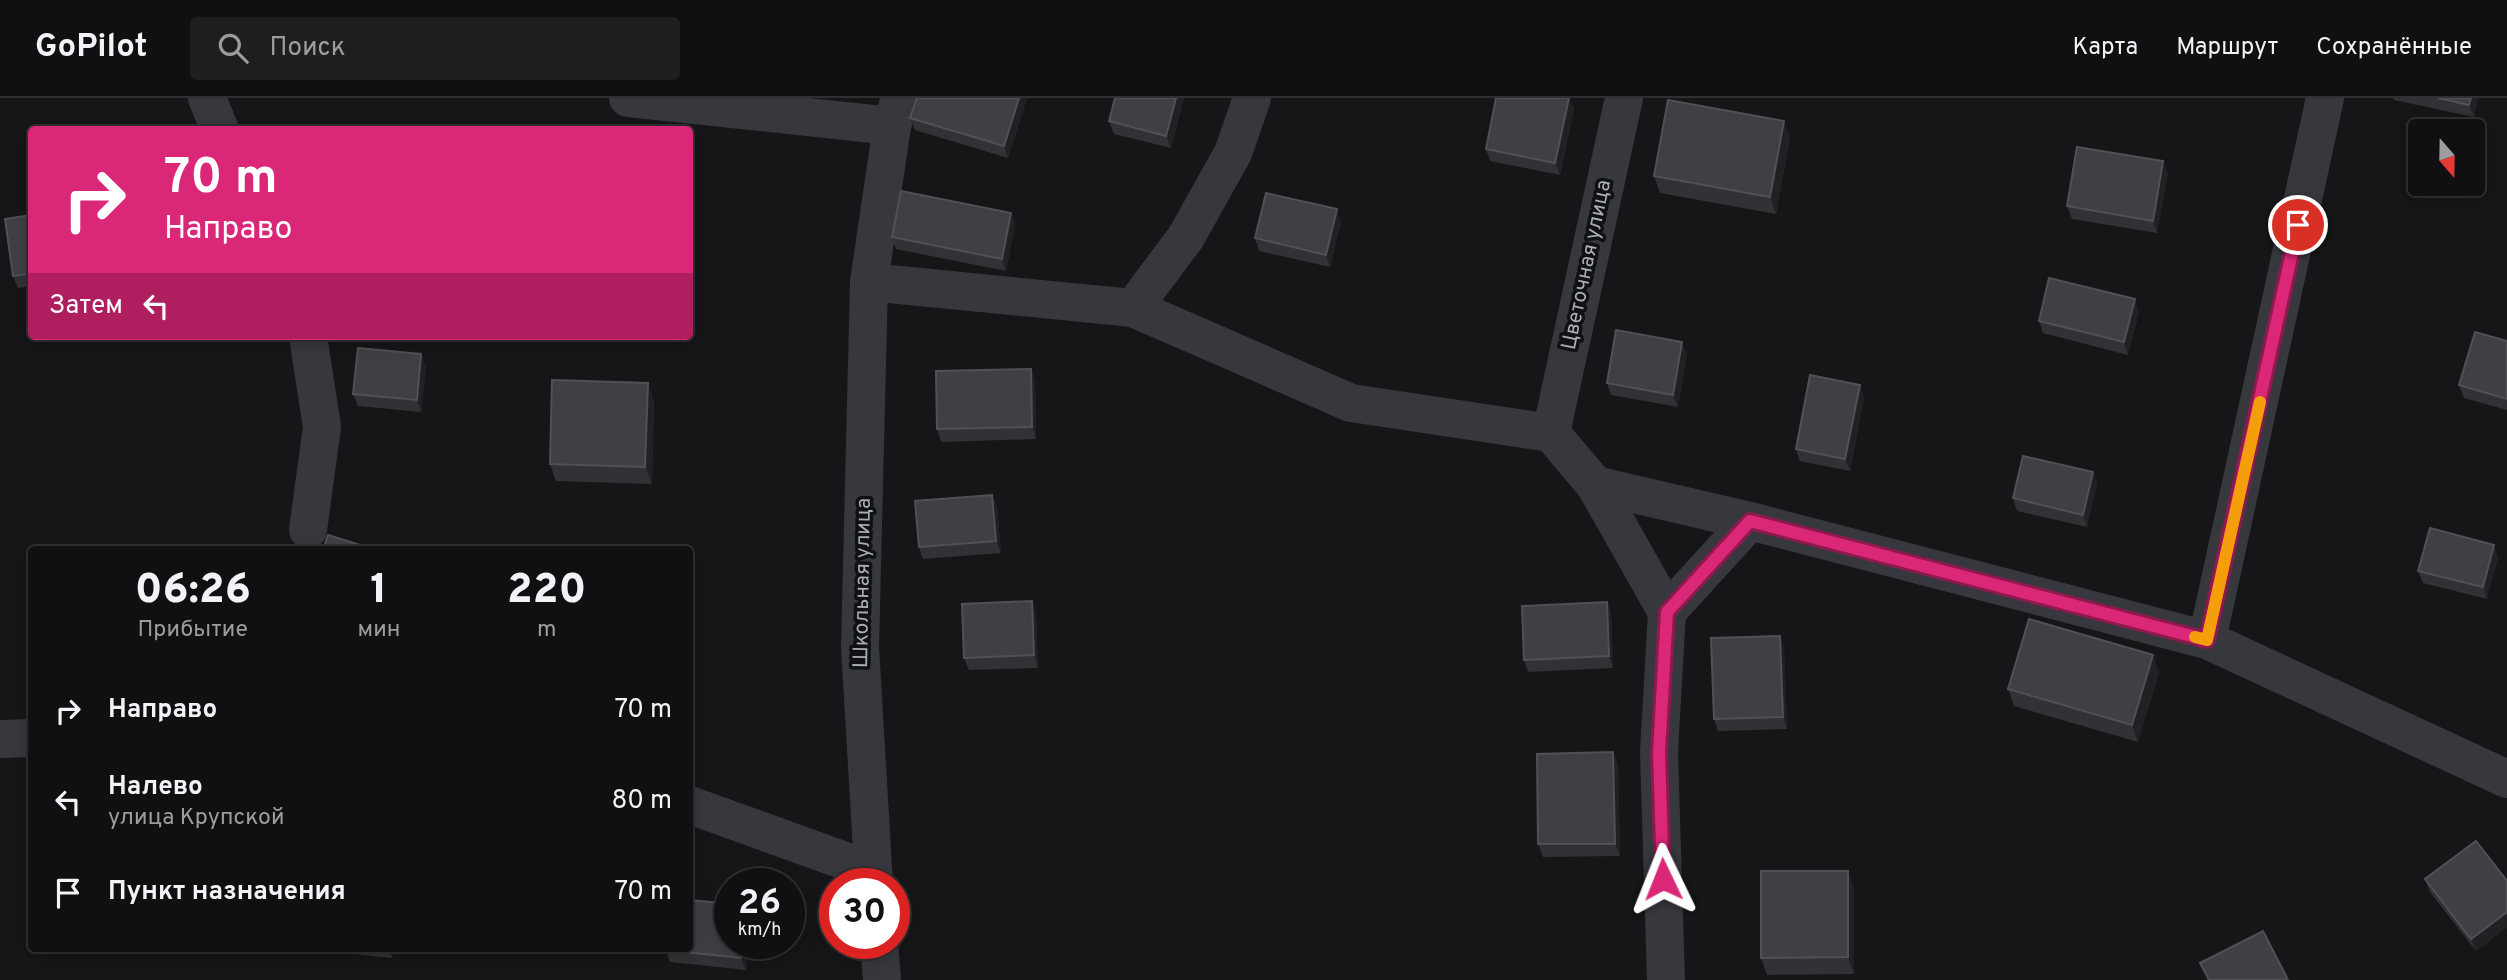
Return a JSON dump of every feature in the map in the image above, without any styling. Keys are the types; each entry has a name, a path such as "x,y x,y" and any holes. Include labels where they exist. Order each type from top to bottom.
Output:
{"street":[{"path":"207,98 218,126"},
{"path":"628,98 896,112"},
{"path":"1133,308 1186,237 1227,165 1251,98"},
{"name":"Цветочная улица","path":"1551,433 1624,98"},
{"path":"2207,640 2325,98"},
{"name":"Школьная улица","path":"872,868 860,647 869,282 896,112"},
{"path":"869,282 1133,308 1352,403 1551,433 1595,485 1667,612 1659,752 1666,980"},
{"path":"308,530 322,427 309,340"},
{"path":"1595,485 1750,521 2207,640 2507,779"},
{"path":"1667,612 1750,521"},
{"path":"0,739 28,738"},
{"path":"693,806 850,868"},
{"path":"880,959 882,980"}],"building":[{"path":"917,98 1019,98 1004,146 910,118"},
{"path":"1115,98 1176,98 1166,136 1109,121"},
{"path":"1496,98 1569,98 1555,163 1486,149"},
{"path":"2438,98 2471,98 2469,105"},
{"path":"1668,100 1784,121 1770,197 1654,176"},
{"path":"2077,147 2163,161 2153,221 2067,206"},
{"path":"901,191 1011,213 1002,259 892,237"},
{"path":"1266,193 1337,209 1326,255 1255,238"},
{"path":"28,216 28,274 13,276 5,219"},
{"path":"2049,278 2135,299 2124,342 2039,321"},
{"path":"1616,330 1682,342 1673,395 1607,383"},
{"path":"2475,332 2507,341 2507,399 2459,385"},
{"path":"358,348 421,354 417,400 353,394"},
{"path":"1031,369 1032,427 937,429 936,371"},
{"path":"1810,375 1860,385 1845,459 1796,449"},
{"path":"552,380 648,383 645,467 550,464"},
{"path":"2023,456 2093,472 2083,515 2013,498"},
{"path":"992,495 996,541 919,547 915,501"},
{"path":"2430,528 2494,545 2483,587 2418,571"},
{"path":"328,535 363,546 324,546"},
{"path":"1032,601 1034,655 964,658 962,604"},
{"path":"1607,602 1609,656 1524,660 1522,606"},
{"path":"2029,619 2153,655 2132,725 2008,689"},
{"path":"1780,636 1783,717 1714,719 1711,638"},
{"path":"1613,752 1615,844 1538,844 1537,754"},
{"path":"2476,841 2507,881 2507,912 2471,939 2425,879"},
{"path":"1761,871 1848,871 1848,957 1761,958"},
{"path":"693,900 714,902 714,955 685,952 693,952"},
{"path":"2263,931 2288,980 2209,980 2200,963"}],"slow traffic":[{"path":"2195,637 2207,640 2260,402"}],"route":[{"path":"1663,879 1659,752 1667,612 1750,521 2207,640 2298,225"}]}
